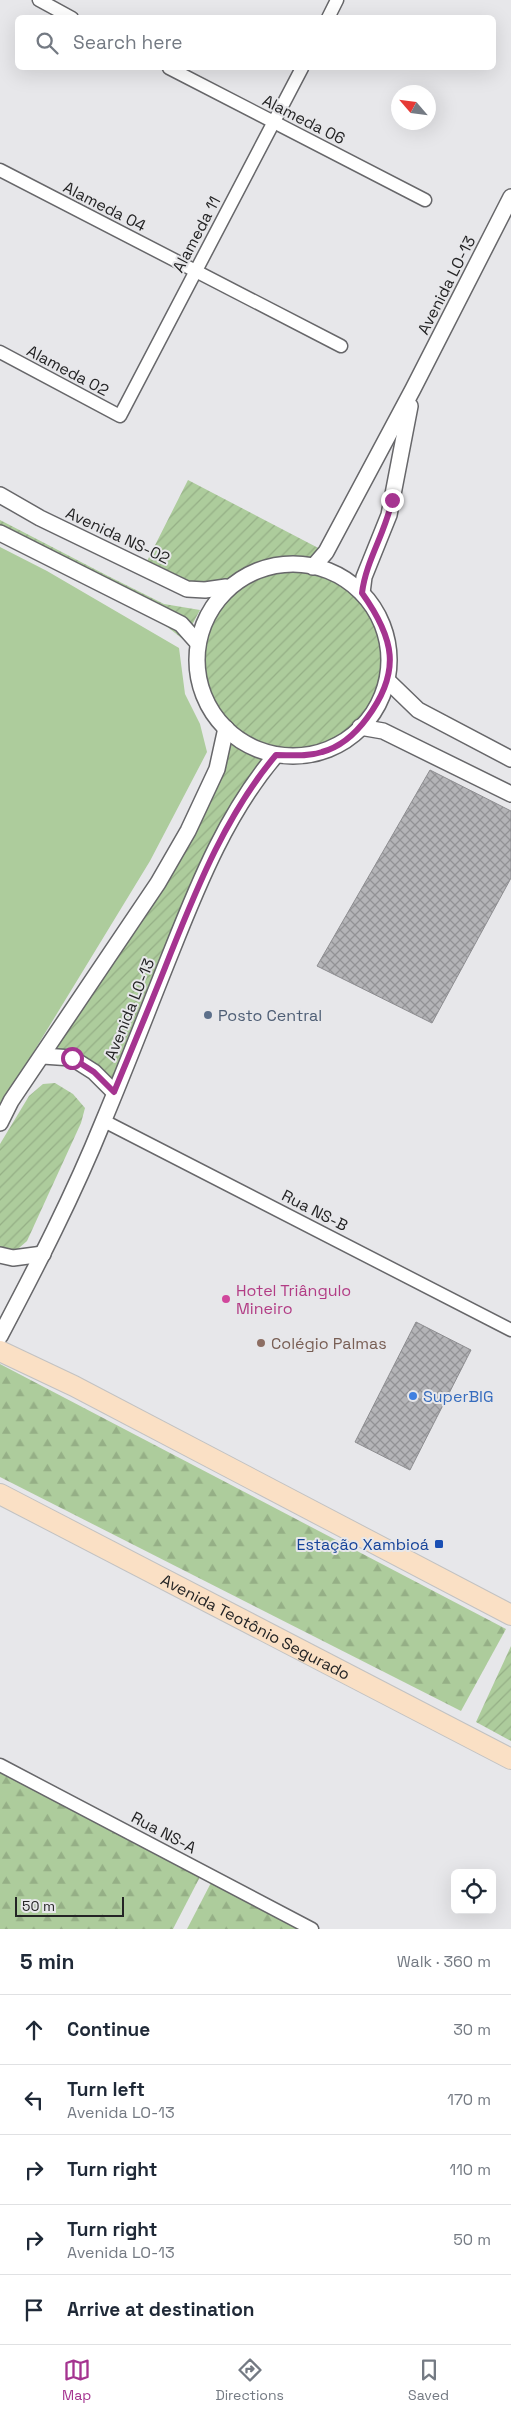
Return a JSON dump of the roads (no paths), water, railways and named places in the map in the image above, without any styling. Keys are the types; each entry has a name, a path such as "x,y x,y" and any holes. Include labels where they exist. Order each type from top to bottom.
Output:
{"main road":[{"path":"0,1351 100,1400 511,1615"},
{"name":"Avenida Teotônio Segurado","path":"0,1494 511,1759"}],"street":[{"path":"38,0 66,15"},
{"path":"330,15 337,0"},
{"name":"Alameda 06","path":"173,70 425,200"},
{"name":"Alameda 11","path":"120,416 301,70"},
{"name":"Alameda 04","path":"0,170 342,346"},
{"name":"Avenida LO-13","path":"313,566 326,552 413,389 511,197"},
{"name":"Alameda 02","path":"0,352 120,416"},
{"name":"Avenida LO-13","path":"362,593 364,577 389,515 413,389"},
{"name":"Avenida NS-02","path":"0,496 40,518 188,588 205,590 226,586 256,574 284,566 313,566"},
{"path":"0,532 167,616 181,624 197,642"},
{"path":"226,586 214,601 197,642 197,668 201,686 213,714 226,728 260,749 276,755 321,753 338,746 360,727 378,704 388,681 390,660 385,631 380,618 362,593 340,576 313,566"},
{"path":"388,681 418,710 511,758"},
{"path":"360,727 383,731 511,794"},
{"path":"0,1123 12,1101 44,1056 88,985 158,883 188,831 217,769 226,728"},
{"name":"Avenida LO-13","path":"0,1336 61,1220 104,1121 192,900 242,800 276,755"},
{"path":"44,1056 72,1058 94,1072 114,1092"},
{"name":"Rua NS-B","path":"104,1121 511,1330"},
{"path":"0,1255 13,1258 43,1254"},
{"name":"Rua NS-A","path":"0,1766 312,1929"}],"place":[{"name":"Posto Central","path":"208,1015"},
{"name":"Hotel Triângulo Mineiro","path":"226,1299"},
{"name":"Colégio Palmas","path":"261,1343"},
{"name":"SuperBIG","path":"413,1396"},
{"name":"Estação Xambioá","path":"439,1544"}]}
